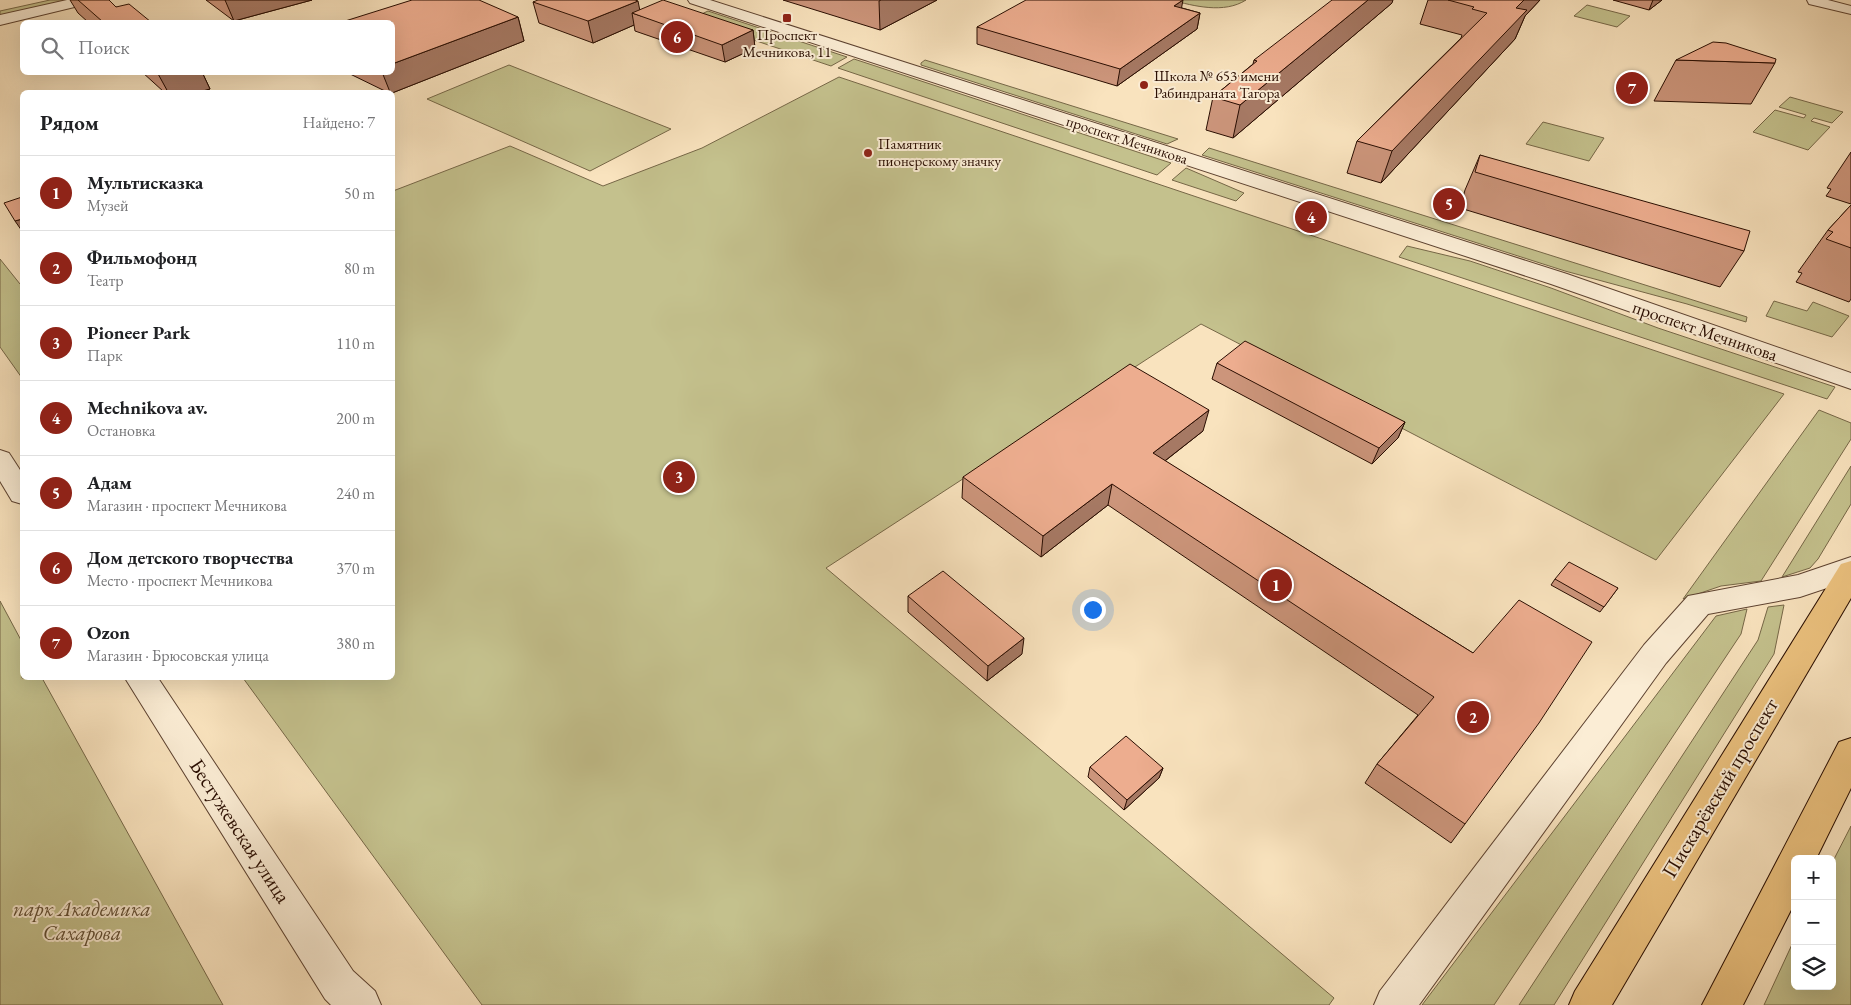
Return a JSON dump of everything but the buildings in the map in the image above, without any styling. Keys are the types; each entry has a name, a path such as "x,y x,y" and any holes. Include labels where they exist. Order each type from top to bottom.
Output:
{"main road":[{"name":"Пискарёвский проспект","path":"1588,1005 1851,570"},
{"path":"1799,855 1851,753"},
{"path":"1722,1005 1791,871"}],"street":[{"path":"0,20 86,0"},
{"name":"проспект Мечникова","path":"695,0 1559,279 1851,381"},
{"path":"1814,0 1851,10"},
{"name":"проспект Мечникова","path":"1559,279 1753,332 1851,363"},
{"path":"0,459 20,491"},
{"path":"1394,1005 1655,654 1699,604 1800,586 1851,570"},
{"name":"Бестужевская улица","path":"142,680 348,998"}],"green space":[{"path":"50,0 74,0 0,17 0,11"},
{"path":"1171,0 1246,0 1228,7 1219,8"},
{"path":"1587,5 1630,16 1617,27 1574,16"},
{"path":"708,11 847,57 831,66 691,19"},
{"path":"854,59 1171,163 1157,175 838,68"},
{"path":"925,60 1178,139 1167,144 921,65"},
{"path":"509,65 671,129 590,171 427,99"},
{"path":"839,77 1784,394 1656,560 1201,324 826,568 1334,998 1329,1005 482,1005 244,680 395,680 395,190 510,146 603,186 702,148"},
{"path":"1790,97 1843,112 1832,123 1814,118 1811,121 1830,127 1808,150 1753,132 1775,110 1804,118 1806,115 1779,107"},
{"path":"1543,122 1604,138 1589,161 1526,144"},
{"path":"1209,148 1747,317 1746,322 1565,271 1202,155"},
{"path":"1186,168 1244,193 1236,201 1172,180"},
{"path":"1407,246 1470,261 1551,288 1658,328 1835,387 1827,399 1399,257"},
{"path":"0,259 20,284 20,375 0,347"},
{"path":"1774,301 1807,311 1813,302 1849,316 1832,337 1766,316"},
{"path":"1819,410 1851,423 1851,439 1761,581 1721,586 1683,599"},
{"path":"1851,466 1851,504 1818,559 1810,568 1782,577"},
{"name":"парк Академика Сахарова","path":"0,601 20,638 20,680 43,680 223,1005 0,1005"},
{"path":"1784,605 1774,654 1554,1005 1519,1005 1758,640 1768,607"},
{"path":"1747,609 1741,634 1494,1005 1422,1005 1716,616"},
{"path":"1851,826 1851,1005 1764,1005 1791,947 1791,990 1836,990 1836,855"}],"place":[{"name":"Проспект Мечникова, 11","path":"787,18"},
{"name":"Дом детского творчества","path":"677,37"},
{"name":"Школа № 653 имени Рабиндраната Тагора","path":"1144,85"},
{"name":"Ozon","path":"1632,88"},
{"name":"Памятник пионерскому значку","path":"868,153"},
{"name":"Адам","path":"1449,204"},
{"name":"Mechnikova av.","path":"1311,217"},
{"name":"Pioneer Park","path":"679,477"},
{"name":"Мультисказка","path":"1276,585"},
{"name":"Фильмофонд","path":"1473,717"}]}
